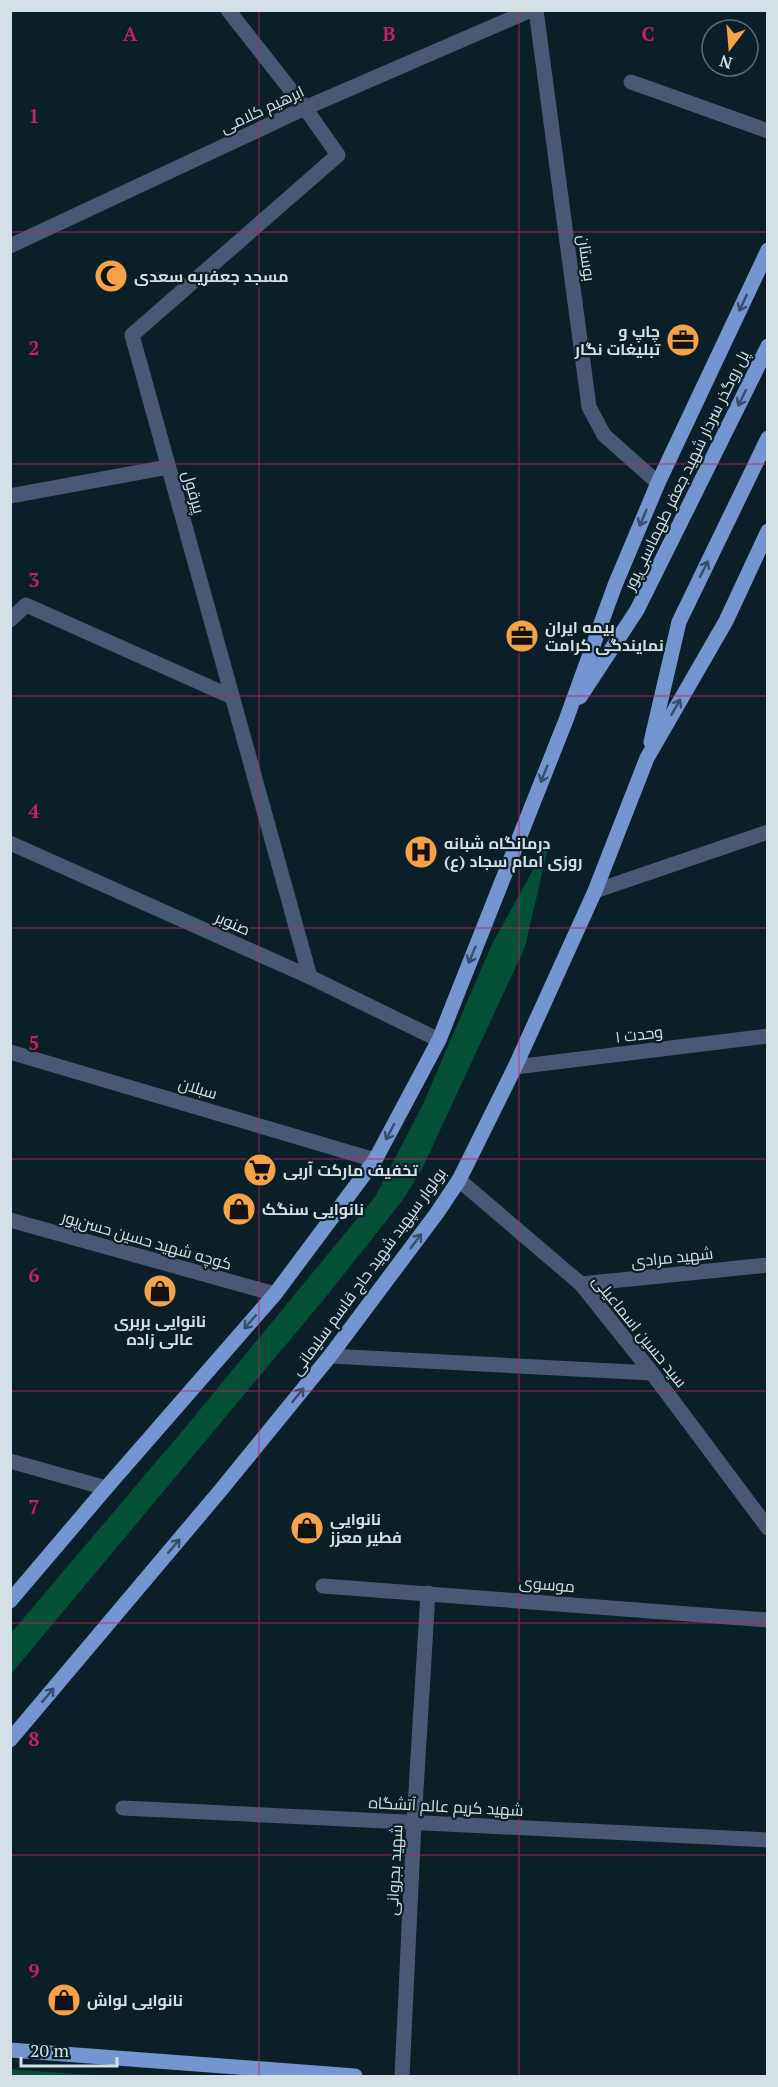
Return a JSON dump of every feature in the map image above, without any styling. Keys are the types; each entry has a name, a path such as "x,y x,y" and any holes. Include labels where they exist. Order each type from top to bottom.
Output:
{"main road":[{"path":"10,1601 274,1294 375,1160 439,1040 566,720 615,585 658,483 768,250"},
{"name":"پل روگذر سردار شهید جعفر طهماسبی‌پور","path":"566,720 638,610 768,346"},
{"path":"647,758 679,622 768,438"},
{"path":"647,758 726,621 768,531"},
{"name":"بولوار سپهبد شهید حاج قاسم سلیمانی","path":"10,1740 220,1491 330,1356 459,1180 515,1067 595,891 647,758"},
{"path":"10,2050 355,2076"}],"street":[{"path":"228,10 305,108"},
{"name":"ابرهیم کلامی","path":"10,246 305,108 531,10"},
{"name":"بوستان","path":"536,10 589,407 604,435 658,483"},
{"path":"631,82 768,132"},
{"name":"پیرقول","path":"305,108 338,155 132,335 310,977"},
{"path":"10,496 168,467"},
{"path":"10,620 26,604 232,697"},
{"path":"595,891 768,832"},
{"name":"صنوبر","path":"10,843 310,977 439,1040"},
{"name":"وحدت ۱","path":"515,1067 768,1036"},
{"name":"سبلان","path":"10,1052 375,1160"},
{"name":"سید حسین اسماعیلی","path":"459,1180 581,1284 652,1373 768,1528"},
{"name":"کوچه شهید حسین حسن‌پور","path":"10,1220 274,1294"},
{"name":"شهید مرادی","path":"581,1284 768,1265"},
{"path":"330,1356 652,1373"},
{"path":"10,1461 106,1488"},
{"name":"موسوی","path":"323,1586 768,1620"},
{"name":"شهید بجروانی","path":"402,2076 428,1593"},
{"name":"شهید کریم عالم آتشگاه","path":"123,1808 768,1840"}],"green space":[{"path":"550,839 525,947 422,1169 402,1201 325,1298 11,1674 11,1633 184,1429 375,1197 423,1104 492,944"},
{"path":"10,2068 19,2070 108,2076 11,2076"}],"place":[{"name":"مسجد جعفریه سعدی","path":"111,276"},
{"name":"چاپ و تبلیغات نگار","path":"683,340"},
{"name":"بیمه ایران نمایندگی کرامت","path":"522,636"},
{"name":"درمانگاه شبانه روزی امام سجاد (ع)","path":"421,852"},
{"name":"تخفیف مارکت آربی","path":"260,1170"},
{"name":"نانوایی سنگک","path":"239,1209"},
{"name":"نانوایی بربری عالی زاده","path":"160,1291"},
{"name":"نانوایی فطیر معزز","path":"307,1528"},
{"name":"نانوایی لواش","path":"64,2000"}]}
